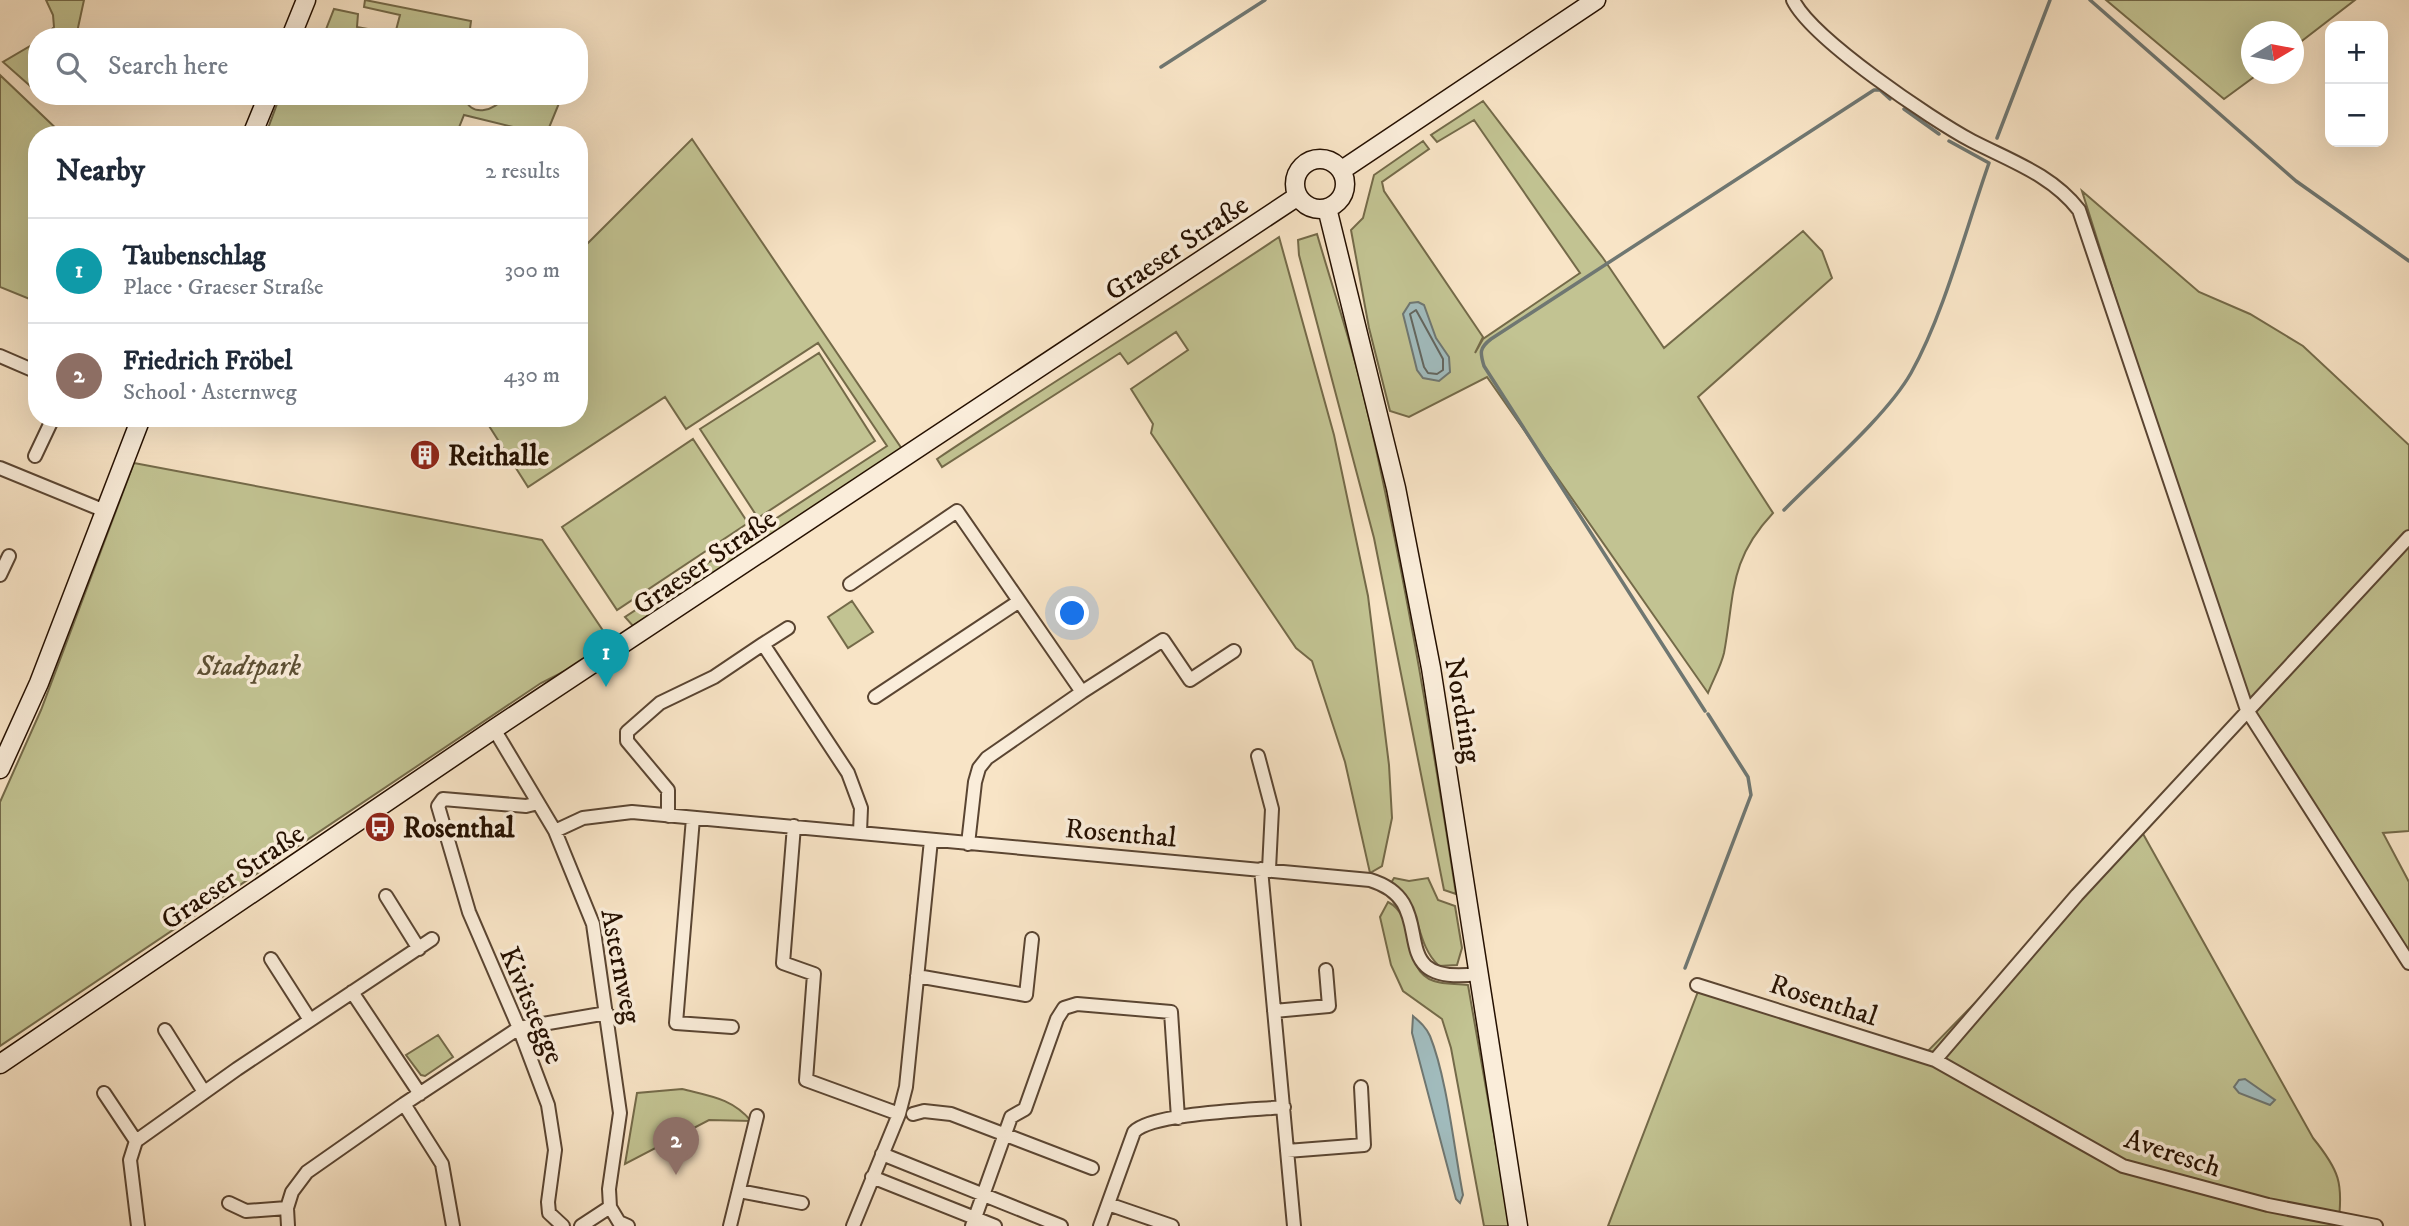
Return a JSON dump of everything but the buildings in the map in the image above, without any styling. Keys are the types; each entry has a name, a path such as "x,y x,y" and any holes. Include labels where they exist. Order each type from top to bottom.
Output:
{"main road":[{"path":"295,28 306,0"},
{"path":"1342,170 1596,0"},
{"path":"256,126 264,105"},
{"path":"1314,159 1330,160 1342,170 1345,177 1344,193 1340,200 1326,208 1310,207 1298,197 1297,174 1307,162 1314,159"},
{"name":"Graeser Straße","path":"0,1065 495,729 1298,197"},
{"name":"Nordring","path":"1326,208 1396,488 1438,708 1518,1226"},
{"path":"0,769 33,696 138,427"}],"street":[{"path":"1793,0 1800,14 1815,30 1917,106 1971,140 2064,191 2079,210 2247,710 2409,963"},
{"path":"0,356 28,368"},
{"path":"35,456 49,427"},
{"path":"0,468 105,511"},
{"path":"850,584 957,512 1082,692"},
{"path":"1935,1060 2077,895 2409,537"},
{"path":"0,575 9,556"},
{"path":"875,697 1018,602"},
{"path":"668,816 668,790 627,741 627,732 660,703 714,677 788,628"},
{"path":"968,844 979,768 987,758 1163,640 1189,680 1234,651"},
{"path":"763,644 848,773 862,808 860,832"},
{"name":"Asternweg","path":"495,729 555,831 593,924 620,1112 610,1207"},
{"path":"1258,755 1272,809 1265,869 1274,1011 1294,1226"},
{"name":"Kivitstegge","path":"538,803 526,806 443,799 439,801 469,912 519,1028 551,1119 555,1150 548,1202 550,1213 563,1226"},
{"name":"Rosenthal","path":"555,831 598,815 632,812 1265,869 1383,884 1405,902 1419,957 1426,967 1444,976 1478,974"},
{"path":"693,818 676,1023 732,1027"},
{"path":"794,826 783,963 814,974 806,1080 899,1114"},
{"path":"853,1226 899,1114 906,1087 931,840"},
{"path":"386,896 419,948"},
{"path":"138,1226 130,1160 136,1140 432,939"},
{"path":"917,976 1026,995 1032,939"},
{"path":"271,959 310,1020"},
{"path":"1274,1011 1329,1006 1326,970"},
{"name":"Rosenthal","path":"1697,985 1935,1060"},
{"path":"352,992 420,1094"},
{"path":"974,1222 1011,1117 1025,1109 1057,1019 1064,1008 1077,1004 1171,1012 1178,1118"},
{"path":"288,1226 287,1208 292,1192 307,1172 404,1104 519,1028 607,1013"},
{"path":"166,1031 204,1092"},
{"name":"Averesch","path":"1935,1060 2123,1166 2267,1205 2376,1226"},
{"path":"1287,1151 1364,1145 1360,1087"},
{"path":"104,1093 136,1140"},
{"path":"404,1104 442,1164 453,1226"},
{"path":"1100,1226 1134,1132 1140,1125 1178,1118 1284,1107"},
{"path":"913,1114 951,1114 1092,1168"},
{"path":"730,1226 757,1116"},
{"path":"882,1154 1061,1226"},
{"path":"872,1177 974,1222 995,1226"},
{"path":"739,1191 802,1203"},
{"path":"229,1203 246,1211 287,1208"},
{"path":"1108,1204 1172,1226"},
{"path":"582,1226 610,1207 619,1223 628,1226"}],"green space":[{"path":"46,0 84,0 78,28 53,28 53,15"},
{"path":"365,0 471,21 470,28 397,28 400,15 364,7"},
{"path":"2106,0 2355,0 2304,39 2304,21 2241,21 2241,84 2244,84 2224,99"},
{"path":"334,9 358,14 357,27 362,28 327,28"},
{"path":"28,47 28,84 3,62"},
{"path":"0,75 28,102 28,105 32,105 54,126 28,126 28,298 0,287"},
{"path":"1483,101 1603,258 1664,348 1803,231 1822,251 1832,278 1698,397 1773,513 1758,530 1741,563 1732,595 1724,653 1708,693 1487,377 1409,417 1390,411 1369,328 1351,230 1363,218 1374,175 1423,141 1429,149 1382,182 1384,191 1483,337 1475,353 1483,339 1580,273 1474,120 1437,142 1431,135"},
{"path":"277,105 469,105 483,110 496,105 558,105 550,126 509,126 464,115 460,126 269,126"},
{"path":"692,139 902,449 633,626 625,617 887,446 818,343 686,429 665,397 528,487 490,427 588,427 588,243"},
{"path":"2082,191 2199,292 2250,314 2303,346 2409,445 2409,831 2383,833 2409,882 2409,954 2244,707"},
{"path":"1317,234 1358,372 1377,454 1403,579 1456,894 1444,890 1374,538 1299,255 1298,240"},
{"path":"1279,237 1334,435 1368,596 1389,765 1392,818 1382,866 1370,873 1345,762 1312,661 1296,648 1151,433 1153,424 1131,389 1188,350 1176,332 1128,364 1120,353 942,467 937,459"},
{"path":"819,353 875,441 758,518 700,429"},
{"path":"693,439 748,523 617,610 562,527"},
{"name":"Stadtpark","path":"134,463 542,540 610,641 569,669 541,683 0,1046 0,802 41,710"},
{"path":"852,601 873,632 848,648 828,617"},
{"path":"2142,832 2313,1138 2334,1169 2340,1188 2338,1226 1608,1226 1699,989 1926,1053"},
{"path":"1394,878 1409,881 1428,878 1438,900 1455,906 1462,948 1457,965 1439,966 1431,956 1408,901 1391,883"},
{"path":"1388,902 1397,909 1403,919 1417,966 1424,975 1438,982 1468,985 1510,1226 1484,1226 1451,1048 1442,1019 1403,991 1391,965 1380,917"},
{"path":"438,1035 453,1057 425,1076 421,1075 406,1055"},
{"path":"682,1089 728,1103 751,1121 709,1120 625,1164 637,1093"}],"water":[{"path":"1418,302 1424,305 1436,338 1449,357 1450,372 1439,381 1423,378 1417,370 1403,314 1410,303"},
{"path":"1413,1016 1428,1033 1441,1072 1463,1195 1460,1203 1456,1199 1412,1033"},
{"path":"2245,1079 2275,1100 2270,1105 2239,1093 2234,1087 2239,1080"}],"waterway":[{"path":"1161,67 1265,0"},
{"path":"1997,138 2050,0"},
{"path":"2090,0 2296,181 2409,261"},
{"path":"1705,711 1484,366 1482,351 1491,339 1874,90 1880,90 1890,99"},
{"path":"1904,109 1939,134"},
{"path":"1784,510 1886,408 1911,373 1923,350 1944,298 1989,163 1949,141"},
{"path":"1685,968 1751,795 1748,777 1708,714"}],"place":[{"name":"Reithalle","path":"425,455"},
{"name":"Taubenschlag","path":"606,687"},
{"name":"Rosenthal","path":"380,827"},
{"name":"Friedrich Fröbel","path":"676,1175"}]}
